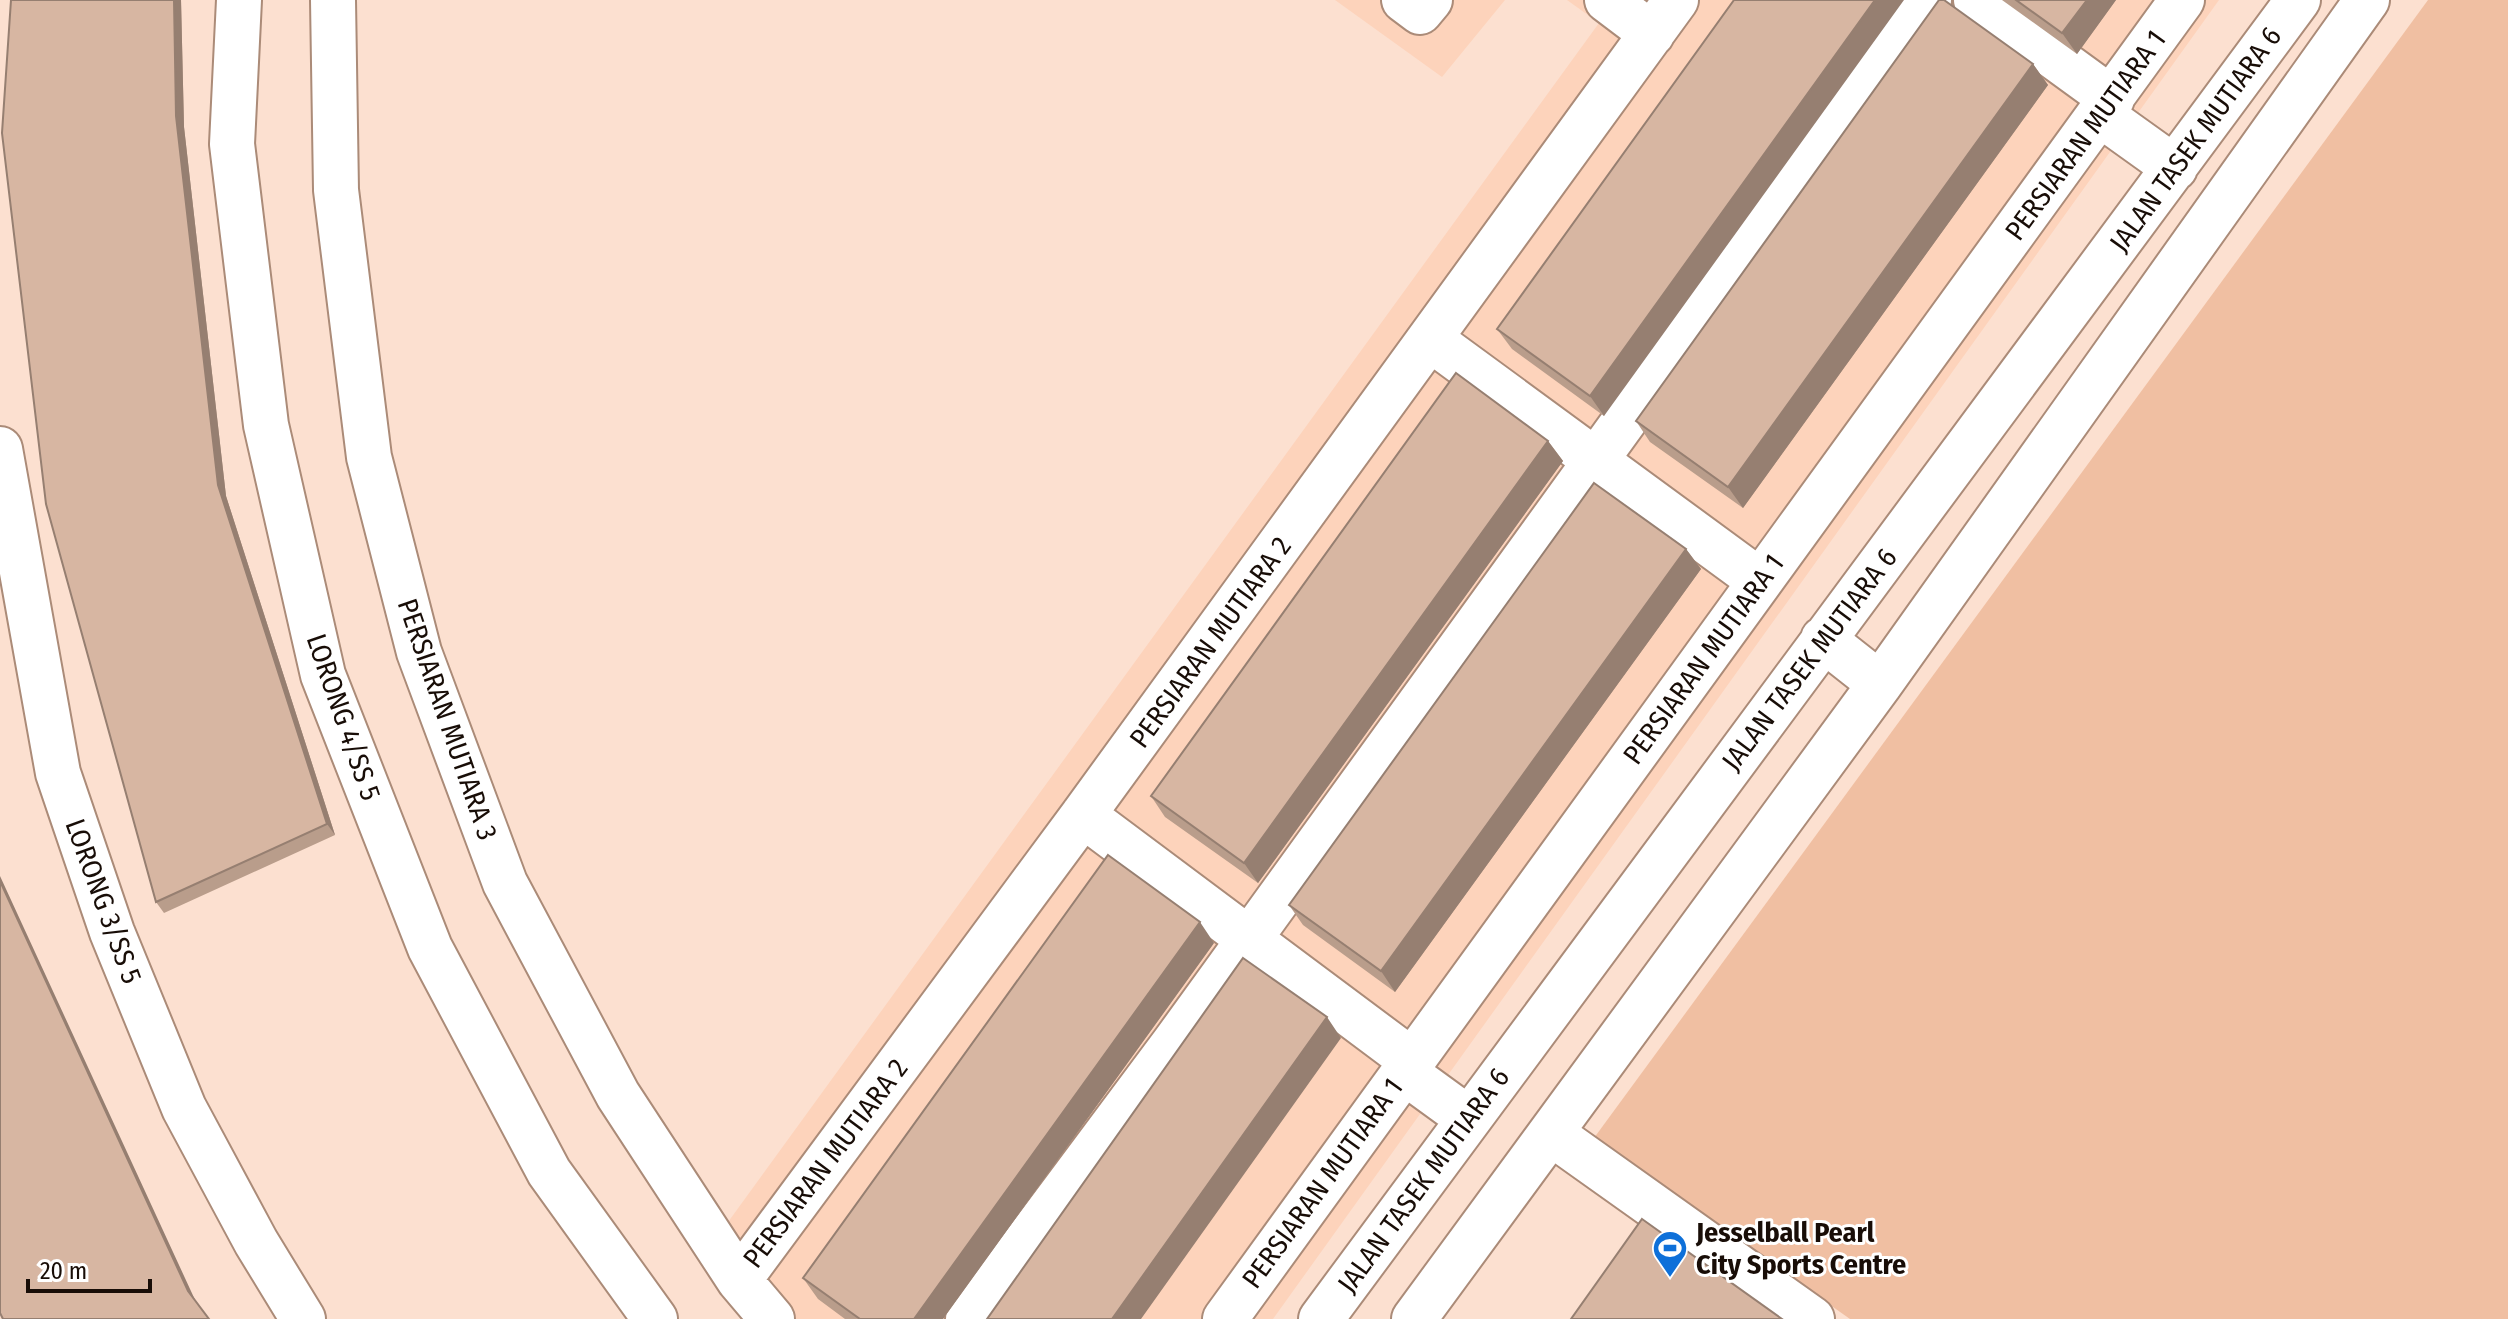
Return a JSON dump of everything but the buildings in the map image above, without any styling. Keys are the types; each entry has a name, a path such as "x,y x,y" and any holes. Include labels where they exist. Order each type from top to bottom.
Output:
{"street":[{"name":"LORONG 4/SS 5","path":"239,0 232,144 266,425 323,675 430,948 549,1172 655,1319"},
{"name":"PERSIARAN MUTIARA 3","path":"333,0 336,190 369,457 419,652 505,883 618,1095 739,1280 772,1319"},
{"path":"1404,0 1420,12 1430,0"},
{"path":"1607,0 1664,17"},
{"path":"968,1319 1598,460 1929,0"},
{"path":"1976,0 2175,168"},
{"name":"PERSIARAN MUTIARA 1","path":"1225,1319 2182,0"},
{"name":"JALAN TASEK MUTIARA 6","path":"1321,1319 2298,0"},
{"name":"JALAN TASEK MUTIARA 6","path":"1414,1319 1880,684 2367,0"},
{"name":"PERSIARAN MUTIARA 2","path":"739,1280 1083,815 1664,17"},
{"path":"1430,339 1760,581"},
{"name":"LORONG 3/SS 5","path":"0,449 58,773 112,932 184,1108 256,1242 303,1319"},
{"path":"1823,639 1880,684"},
{"path":"1083,815 1249,938 1469,1119"},
{"path":"1552,1134 1812,1319"}],"shaded area":[{"path":"1335,0 1505,0 1442,77"},
{"path":"1567,0 2219,0 1273,1319 744,1319 699,1262 1599,23"},
{"path":"2428,0 2508,0 2508,1319 1850,1319 1594,1138"}],"place":[{"name":"Jesselball Pearl City Sports Centre","path":"1670,1279"}]}
